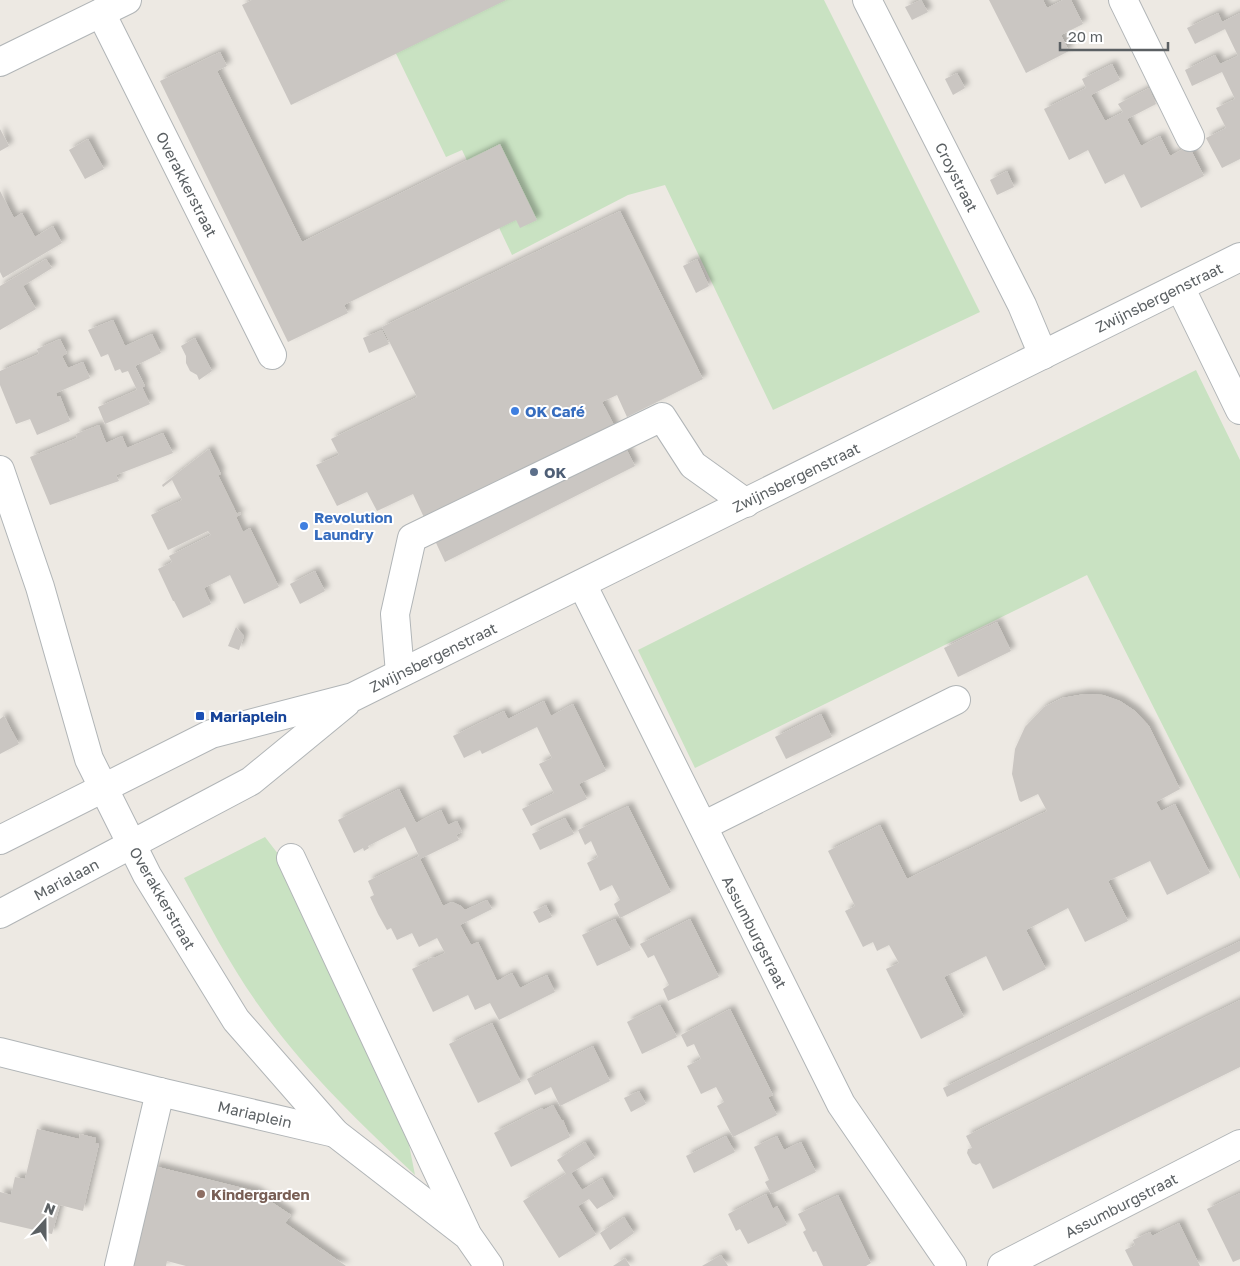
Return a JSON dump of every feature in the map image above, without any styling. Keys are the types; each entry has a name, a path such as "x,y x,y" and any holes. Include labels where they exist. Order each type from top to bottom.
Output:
{"street":[{"path":"0,62 127,0"},
{"name":"Croystraat","path":"867,0 1022,305 1043,355"},
{"path":"1123,0 1190,137"},
{"name":"Overakkerstraat","path":"101,13 272,355"},
{"name":"Zwijnsbergenstraat","path":"132,844 251,781 353,697 1240,258"},
{"path":"1180,287 1240,410"},
{"path":"400,673 395,614 412,538 662,417 693,465 746,502"},
{"name":"Overakkerstraat","path":"0,470 40,587 89,759 147,875 236,1020 335,1133 468,1236"},
{"name":"Assumburgstraat","path":"582,584 842,1104 952,1266"},
{"name":"Zwijnsbergenstraat","path":"104,788 211,734 353,697"},
{"path":"702,826 956,700"},
{"path":"0,840 104,788"},
{"name":"Marialaan","path":"0,914 132,844"},
{"name":"Overakkerstraat","path":"291,858 468,1236 489,1266"},
{"name":"Mariaplein","path":"0,1052 335,1133"},
{"path":"119,1266 160,1092"},
{"name":"Assumburgstraat","path":"1002,1266 1240,1144"}],"green space":[{"path":"473,0 824,0 980,312 773,410 665,185 628,195 512,255 462,150 446,157 386,33"},
{"path":"1196,370 1240,460 1240,879 1087,575 695,768 638,650"},
{"path":"265,837 282,859 404,1119 415,1175 332,1093 274,1027 237,973 184,878"}],"building":[{"path":"252,0 506,0 291,105 242,5"},
{"path":"921,0 928,12 912,20 905,7"},
{"path":"989,0 1043,0 1047,8 1063,0 1071,0 1083,24 1061,35 1069,51 1026,73"},
{"path":"1218,13 1222,22 1240,13 1240,159 1222,168 1206,138 1226,128 1216,108 1235,99 1222,72 1192,86 1185,70 1215,55 1220,64 1238,56 1225,29 1195,44 1187,28"},
{"path":"220,52 227,66 217,71 302,242 500,144 537,220 520,228 516,220 344,305 348,313 288,342 160,81"},
{"path":"1112,64 1120,80 1091,95 1105,121 1123,112 1118,104 1149,88 1156,104 1127,119 1141,146 1160,136 1170,156 1189,146 1204,176 1141,208 1124,174 1105,184 1088,150 1069,160 1044,109 1086,88 1082,79"},
{"path":"957,73 965,88 953,95 945,79"},
{"path":"0,129 9,146 0,151"},
{"path":"88,139 104,169 85,179 69,150"},
{"path":"1007,171 1014,187 997,195 990,180"},
{"path":"0,191 14,218 22,213 35,237 53,226 62,243 3,278 0,272"},
{"path":"620,211 703,379 627,417 617,395 602,402 635,466 445,562 413,494 377,511 367,492 337,506 316,465 339,455 331,439 417,397 382,327"},
{"path":"46,259 52,268 23,286 36,309 0,330 0,286"},
{"path":"697,259 709,286 696,293 683,266"},
{"path":"113,320 125,346 152,334 161,353 135,366 145,386 142,387 150,404 105,424 98,407 137,390 128,371 122,373 120,369 115,371 108,354 101,357 88,330"},
{"path":"382,330 389,344 369,353 363,338"},
{"path":"195,338 212,371 199,380 197,375 190,371 181,346"},
{"path":"60,339 67,353 62,356 68,368 83,362 90,378 56,393 57,397 60,396 70,421 37,435 30,419 16,424 0,385 0,371 39,354 37,349"},
{"path":"99,425 106,443 122,436 127,448 163,433 173,453 116,475 119,481 50,505 30,457 77,438 76,434"},
{"path":"209,449 221,474 218,475 237,514 240,512 241,514 236,517 243,532 250,528 279,587 244,604 230,575 204,588 211,604 183,618 158,569 172,562 169,556 211,535 208,531 168,550 151,515 182,500 172,480 163,487 162,485"},
{"path":"315,571 325,591 300,604 290,584"},
{"path":"997,622 1011,651 958,677 944,648"},
{"path":"236,627 244,636 239,650 228,646"},
{"path":"1085,694 1103,695 1120,701 1135,711 1149,726 1180,789 1156,802 1161,811 1175,804 1210,873 1167,895 1150,861 1108,881 1128,921 1085,942 1068,908 1026,930 1046,969 1003,991 986,956 944,977 964,1017 921,1039 886,969 899,963 889,945 877,951 873,942 863,947 845,911 855,906 828,851 880,825 907,879 1047,811 1038,794 1021,802 1019,800 1012,774 1015,749 1025,727 1044,707 1062,698"},
{"path":"544,701 551,716 573,704 606,771 579,784 587,799 531,826 522,809 554,793 539,764 552,758 537,727 482,754 480,750 464,758 453,736 504,711 508,719"},
{"path":"821,714 832,737 786,759 775,737"},
{"path":"4,716 19,744 0,754 0,719"},
{"path":"399,789 416,823 441,810 448,825 457,821 462,832 456,835 459,840 420,859 443,906 452,902 465,910 487,900 492,909 460,925 471,945 478,942 497,981 512,973 520,988 547,975 555,992 499,1020 490,1003 475,1010 468,995 433,1012 412,969 429,961 428,959 445,953 437,938 419,947 412,933 397,940 391,928 387,930 378,914 370,897 374,895 368,881 419,856 413,843 405,827 368,846 369,848 364,851 363,848 354,853 338,820"},
{"path":"628,806 671,892 620,918 614,904 620,900 612,885 600,891 587,863 598,857 591,841 585,845 578,830"},
{"path":"565,818 574,834 540,850 532,834"},
{"path":"546,905 552,917 539,923 533,912"},
{"path":"615,919 631,950 597,966 582,935"},
{"path":"690,919 719,977 668,1001 663,989 669,985 654,955 648,958 640,944"},
{"path":"1240,941 1240,951 947,1097 943,1088"},
{"path":"1240,1000 1240,1067 993,1189 980,1163 976,1165 972,1163 967,1153 968,1149 972,1148 966,1136"},
{"path":"660,1005 677,1037 642,1054 627,1022"},
{"path":"730,1009 773,1095 768,1097 777,1115 733,1137 717,1106 724,1102 716,1087 701,1094 687,1066 701,1059 694,1044 687,1047 681,1035"},
{"path":"492,1023 521,1082 478,1103 449,1044"},
{"path":"593,1046 610,1081 560,1106 551,1087 535,1095 527,1079"},
{"path":"639,1091 646,1104 631,1112 624,1098"},
{"path":"553,1105 563,1120 570,1137 511,1167 494,1133 542,1108 543,1110"},
{"path":"37,1129 79,1139 80,1134 96,1138 95,1143 99,1144 83,1211 60,1205 52,1234 0,1222 0,1192 11,1195 15,1177 25,1179"},
{"path":"726,1136 735,1152 694,1173 686,1156"},
{"path":"777,1136 784,1150 801,1142 816,1172 771,1194 765,1182 769,1180 754,1147"},
{"path":"585,1142 595,1158 571,1173 582,1190 602,1178 614,1199 597,1209 589,1199 578,1206 596,1235 559,1258 523,1201 566,1174 557,1160"},
{"path":"154,1166 255,1191 291,1215 285,1223 346,1266 186,1266 167,1261 166,1266 130,1266"},
{"path":"1240,1193 1240,1259 1233,1262 1207,1209"},
{"path":"766,1194 773,1209 777,1206 787,1225 748,1244 740,1229 736,1231 728,1214"},
{"path":"838,1195 871,1263 866,1266 823,1266 816,1251 813,1252 803,1232 806,1230 798,1214"},
{"path":"624,1217 634,1233 610,1250 600,1233"},
{"path":"1179,1223 1200,1266 1133,1266 1125,1250 1135,1245 1133,1240 1150,1232 1152,1236"},
{"path":"721,1255 728,1266 702,1266"},
{"path":"625,1258 630,1266 613,1266"}],"place":[{"name":"OK Café","path":"515,411"},
{"name":"OK","path":"534,472"},
{"name":"Revolution Laundry","path":"304,526"},
{"name":"Mariaplein","path":"200,716"},
{"name":"Kindergarden","path":"201,1194"}]}
